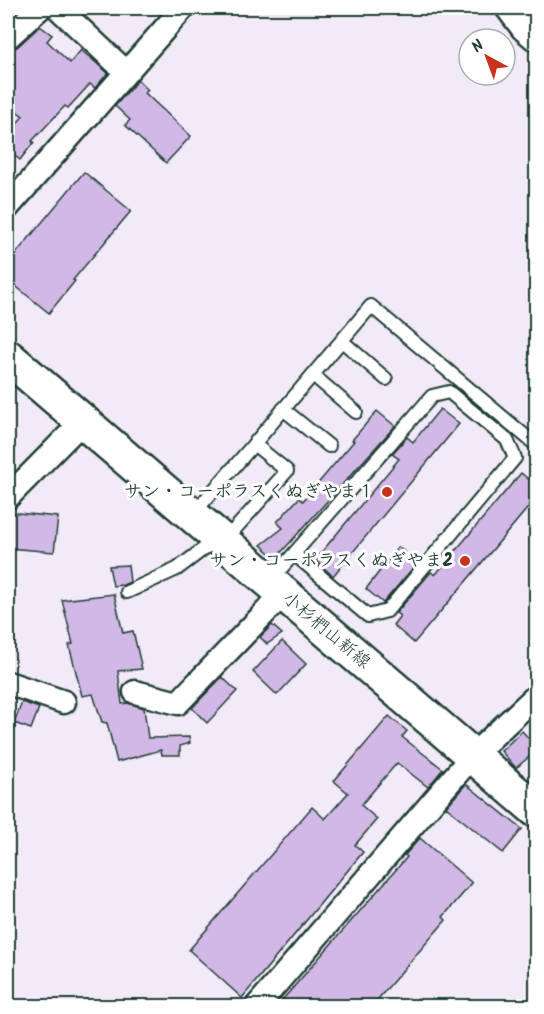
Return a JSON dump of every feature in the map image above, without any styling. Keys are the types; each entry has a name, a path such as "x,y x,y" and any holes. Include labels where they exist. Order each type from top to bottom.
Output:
{"main road":[{"name":"小杉椚山新線","path":"8,357 537,810"}],"street":[{"path":"8,37 40,8"},
{"path":"58,8 126,72"},
{"path":"8,207 15,182 126,72 183,8"},
{"path":"507,8 523,29 537,40"},
{"path":"8,497 83,421"},
{"path":"135,692 178,703 276,588"},
{"path":"8,683 64,702"},
{"path":"257,1006 473,755 537,696"}],"lane":[{"path":"192,515 371,306 537,445"},
{"path":"342,341 386,379"},
{"path":"313,375 356,412"},
{"path":"276,588 294,554 432,396 449,392 507,440 514,458 387,611 368,616 294,554"},
{"path":"284,409 328,446"},
{"path":"127,592 177,569 222,539 287,471 254,444"}],"building":[{"path":"40,26 52,35 47,41 70,63 81,50 108,73 95,88 90,84 68,108 65,106 32,141 34,142 20,160 8,150 8,135 23,116 8,105 8,50 17,47"},
{"path":"138,80 148,90 145,93 191,136 166,163 125,125 130,120 115,106"},
{"path":"84,172 131,211 73,280 75,281 49,313 8,280 8,263"},
{"name":"サン・コーポラスくぬぎやま１","path":"440,409 459,424 333,576 315,560 399,459 392,454 407,437 413,442"},
{"path":"377,411 395,426 276,558 261,545 283,528 277,522 299,498 303,501"},
{"name":"サン・コーポラスくぬぎやま2","path":"521,473 537,486 537,497 414,643 393,625 400,616 396,613 431,572 435,575"},
{"path":"8,512 58,517 54,552 8,548"},
{"path":"398,547 418,562 383,603 366,589"},
{"path":"128,565 130,582 113,586 109,566"},
{"path":"114,594 123,633 133,631 142,669 118,671 122,704 128,703 144,708 148,738 189,737 190,743 180,746 180,755 162,755 161,750 117,762 107,723 102,722 93,694 82,696 69,645 73,644 62,600"},
{"path":"272,625 282,634 267,644 260,637"},
{"path":"282,641 306,664 277,695 253,672"},
{"path":"222,677 237,691 207,723 192,708"},
{"path":"22,702 39,708 31,729 14,723"},
{"path":"389,716 407,731 402,737 443,769 428,787 397,763 361,805 377,819 355,845 363,852 242,998 189,950 312,807 325,819 348,793 334,781"},
{"path":"522,731 537,747 537,750 516,768 501,751"},
{"path":"466,784 522,829 503,853 446,807"},
{"path":"420,838 472,883 443,917 446,920 372,1006 277,1006 407,857 405,855"}],"place":[{"name":"サン・コーポラスくぬぎやま１","path":"387,492"},
{"name":"サン・コーポラスくぬぎやま2","path":"465,561"}]}
